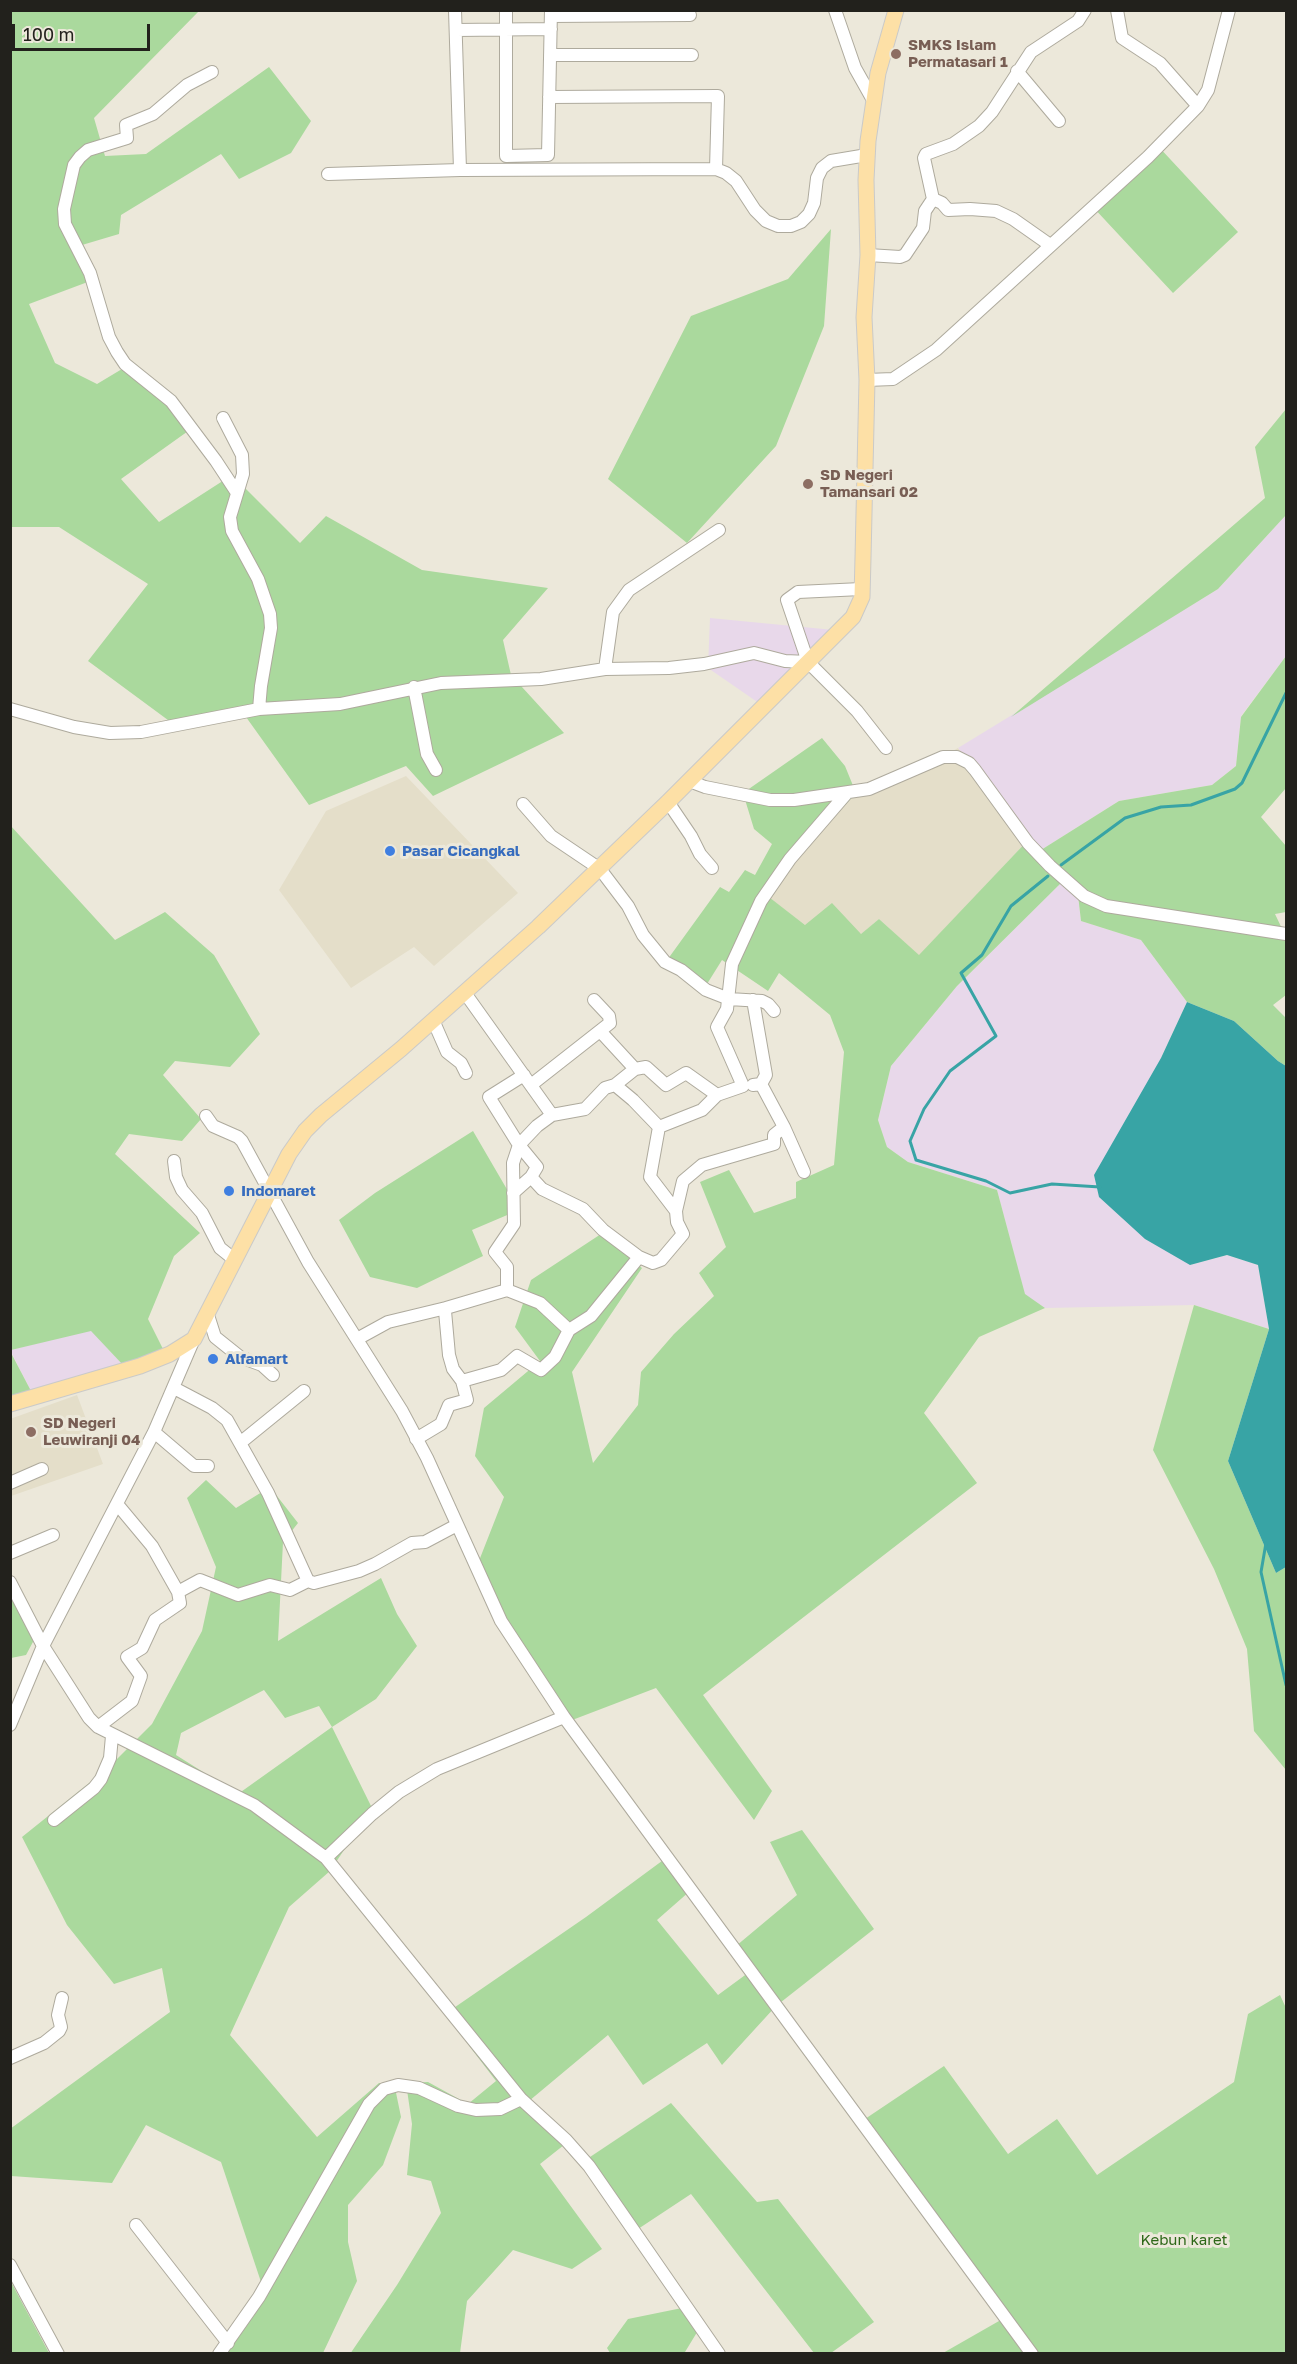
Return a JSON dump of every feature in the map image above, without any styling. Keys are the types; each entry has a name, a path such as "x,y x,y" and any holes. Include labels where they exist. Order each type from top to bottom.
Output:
{"main road":[{"path":"10,1404 140,1366 170,1354 194,1340 289,1154 305,1131 465,993 600,869 853,617 860,605 861,589 867,380 864,317 867,255 867,155 878,73 896,10"}],"street":[{"path":"455,10 460,170"},
{"path":"506,10 506,156 548,155 551,13 690,15"},
{"path":"835,10 855,68 873,100"},
{"path":"867,255 900,257 905,255 923,228 925,210 933,199 924,158 926,154 953,144 980,126 992,112 1031,52 1078,21 1085,10"},
{"path":"1117,10 1119,34 1122,38 1160,63 1198,106"},
{"path":"867,380 893,379 913,367 968,322 1148,157 1198,106 1208,90 1229,10"},
{"path":"456,30 551,29"},
{"path":"550,55 692,55"},
{"path":"1017,71 1059,121"},
{"path":"212,72 186,85 153,114 126,124 127,138 88,150 80,157 74,165 64,209 65,224 72,242 90,273 109,337 117,352 125,364 171,401 237,493"},
{"path":"549,97 718,96 716,169"},
{"path":"328,174 460,170 716,169 736,181 755,210 766,221 778,226 791,226 801,222 809,214 814,203 817,178 822,168 831,161 867,155"},
{"path":"933,199 942,203 948,210 996,211 1013,219 1050,245"},
{"path":"224,418 242,455 243,474 230,517 232,531 258,579 270,614 271,628 261,686 260,709"},
{"path":"605,669 613,612 629,590 719,530"},
{"path":"861,589 798,592 788,600 808,662 857,711 886,748"},
{"path":"10,710 74,727 110,733 160,729 260,709 340,704 441,683 541,679 605,669 669,669 754,653 785,661 808,662"},
{"path":"414,687 428,754 436,770"},
{"path":"689,781 705,787 770,800 794,800 869,789 943,757 957,758 969,763 1028,843 1084,896 1106,906 1287,934"},
{"path":"743,1086 717,1027 727,1009 732,964 761,901 790,860 846,794"},
{"path":"668,802 700,854 712,868"},
{"path":"523,804 551,836 600,869 628,906 643,935 658,956 706,990 729,999 753,1000 768,1004 774,1011"},
{"path":"465,993 552,1115"},
{"path":"513,1193 531,1177 537,1167 519,1145 489,1097 528,1080 600,1031 611,1020 594,1000"},
{"path":"753,1000 766,1075 761,1084"},
{"path":"433,1020 447,1052 461,1063 466,1073"},
{"path":"600,1031 635,1069"},
{"path":"507,1290 507,1267 495,1252 514,1224 513,1163 519,1145 537,1126 552,1115 585,1109 605,1088 615,1085 635,1069 646,1067 666,1085 686,1073 717,1095"},
{"path":"659,1127 702,1110 717,1095 743,1086 761,1084"},
{"path":"761,1084 804,1172"},
{"path":"615,1085 659,1127"},
{"path":"206,1116 213,1126 242,1141 308,1262 416,1439 501,1621 564,1717 1032,2354"},
{"path":"659,1127 650,1177 676,1211"},
{"path":"531,1177 542,1189 583,1209 603,1230 639,1257 653,1263 661,1260 683,1234 677,1222 676,1211 683,1181 702,1165 774,1144 774,1135 784,1127"},
{"path":"174,1161 176,1177 182,1190 202,1213 220,1248 235,1260"},
{"path":"462,1381 501,1370 517,1356 541,1370 555,1357 569,1330 591,1316 639,1257"},
{"path":"357,1339 388,1322 507,1290 540,1303 569,1330"},
{"path":"416,1439 441,1424 449,1405 467,1400 462,1381 453,1368 449,1355 446,1308"},
{"path":"208,1315 215,1337 240,1357 262,1365 273,1375"},
{"path":"10,1725 43,1646 154,1432 194,1340"},
{"path":"174,1388 212,1408 226,1420 268,1493 308,1581"},
{"path":"240,1443 304,1391"},
{"path":"154,1432 195,1466 208,1466"},
{"path":"10,1484 42,1469"},
{"path":"98,1727 132,1701 141,1676 127,1657 142,1648 155,1620 180,1603 178,1592 152,1545 117,1504"},
{"path":"178,1592 200,1580 238,1595 270,1585 290,1590 308,1581 314,1583 358,1571 412,1543 425,1542 457,1525"},
{"path":"10,1553 53,1535"},
{"path":"10,1582 43,1646 89,1718 98,1727 112,1736 246,1800 273,1817 326,1858 521,2099 566,2140 590,2166 719,2354"},
{"path":"326,1858 399,1792 437,1769 564,1717"},
{"path":"54,1820 94,1788 101,1779 110,1758 112,1736"},
{"path":"10,2058 44,2043 59,2031 61,2027 58,2015 62,1998"},
{"path":"219,2354 260,2297 369,2104 384,2089 398,2085 419,2088 458,2106 476,2110 500,2109 521,2099"},
{"path":"136,2225 228,2343"},
{"path":"10,2265 58,2354"}],"shaded area":[{"path":"1286,515 1286,656 1241,716 1236,766 1212,785 1119,801 1041,850 958,748 1218,589"},
{"path":"710,618 844,631 766,708 708,668"},
{"path":"958,748 1031,837 919,956 879,919 862,934 805,925 764,894 856,793 896,783"},
{"name":"Pasar Cicangkal","path":"406,776 518,893 434,966 414,947 351,988 279,890 326,811"},
{"path":"1062,882 1078,895 1081,921 1141,940 1187,1002 1161,1058 1190,1265 1227,1255 1258,1265 1269,1329 1194,1305 1045,1308 1025,1295 997,1190 908,1162 887,1147 878,1120 891,1066 957,986"},
{"path":"91,1330 123,1365 31,1391 10,1350"},
{"path":"77,1395 103,1464 11,1496 10,1419"}],"green space":[{"path":"11,11 199,11 94,118 105,156 146,154 269,67 311,121 291,153 239,179 221,154 121,215 119,234 82,245 93,280 29,304 55,363 97,384 127,366 191,429 121,479 159,522 232,475 300,543 326,516 422,570 548,588 503,640 511,675 564,733 433,796 406,766 309,805 241,710 172,723 88,661 148,584 59,527 11,527"},
{"path":"1157,145 1238,232 1173,293 1092,206"},
{"path":"831,229 824,326 776,446 687,543 608,479 691,316 788,279"},
{"path":"1286,409 1286,515 1218,589 1011,717 1265,498 1255,447"},
{"path":"1286,656 1286,788 1261,817 1286,846 1286,912 1275,914 1286,937 1286,995 1273,1005 1286,1018 1286,1066 1234,1021 1187,1002 1141,940 1081,921 1078,895 1062,882 957,986 891,1066 878,1120 887,1147 908,1162 997,1190 1025,1294 1045,1308 979,1337 924,1413 977,1483 703,1695 772,1791 754,1820 656,1688 567,1722 475,1571 504,1497 475,1456 484,1408 540,1361 515,1327 531,1280 601,1234 642,1268 572,1372 593,1463 638,1405 641,1372 674,1334 714,1296 699,1273 726,1247 700,1182 729,1170 754,1213 796,1198 796,1182 834,1165 844,1052 830,1015 779,973 768,991 722,960 707,984 665,963 720,887 729,892 745,870 755,875 772,844 754,829 743,793 822,738 845,766 856,793 765,894 805,925 832,903 861,934 879,919 919,955 1031,837 1041,850 1119,801 1212,785 1236,766 1241,717"},
{"path":"10,825 115,940 165,912 214,955 260,1034 230,1067 175,1061 163,1075 201,1119 182,1141 129,1134 115,1154 200,1233 174,1256 148,1319 163,1349 123,1365 91,1331 11,1350"},
{"path":"473,1131 519,1210 472,1230 483,1256 417,1288 370,1277 339,1220 375,1193"},
{"path":"1194,1305 1269,1329 1228,1461 1276,1573 1286,1567 1286,1770 1254,1731 1247,1649 1214,1569 1153,1450"},
{"path":"10,1351 31,1391 11,1397"},
{"path":"206,1480 236,1508 270,1487 298,1523 283,1542 278,1641 381,1578 397,1614 417,1646 376,1699 332,1727 372,1808 330,1871 289,1907 230,2035 317,2137 379,2083 394,2083 401,2117 383,2165 348,2205 348,2242 357,2281 323,2353 217,2353 263,2288 221,2162 146,2125 112,2183 11,2176 10,2129 170,2012 162,1968 114,1984 67,1925 22,1837 108,1768 152,1724 202,1631 216,1567 187,1498","holes":["264,1690 285,1718 319,1706 332,1727 238,1794 176,1755 181,1733"]},
{"path":"10,1592 34,1640 26,1655 11,1658"},
{"path":"802,1830 874,1929 776,2006 722,2065 707,2043 643,2085 608,2035 529,2101 569,2141 540,2164 602,2249 572,2269 513,2250 467,2301 460,2353 350,2354 397,2285 441,2213 431,2181 407,2175 412,2124 406,2083 428,2082 468,2104 496,2081 445,2014 586,1917 666,1858 690,1891 657,1920 718,1995 752,1970 736,1946 797,1895 770,1842"},
{"name":"Kebun karet","path":"1280,1995 1286,2008 1286,2353 943,2353 1006,2317 862,2121 944,2066 1008,2154 1057,2119 1097,2175 1234,2082 1248,2014"},
{"path":"671,2103 757,2202 778,2199 874,2322 831,2353 814,2353 691,2194 635,2231 587,2159"},
{"path":"11,2282 49,2353 11,2353"},
{"path":"682,2308 699,2329 686,2353 610,2353 607,2348 628,2319"}],"water":[{"path":"1187,1002 1234,1021 1286,1066 1286,1567 1276,1573 1228,1461 1269,1329 1258,1265 1227,1255 1190,1265 1145,1239 1099,1197 1094,1175 1161,1058"}],"waterway":[{"path":"1061,865 1125,818 1161,807 1191,805 1235,789 1242,783 1286,693"},
{"path":"1048,876 1011,906 982,955 961,973 996,1036 950,1071 924,1109 910,1141 916,1160 986,1181 1010,1193 1052,1184 1100,1187"},
{"path":"1266,1543 1261,1572 1286,1685"}],"place":[{"name":"SMKS Islam Permatasari 1","path":"896,54"},
{"name":"SD Negeri Tamansari 02","path":"808,484"},
{"name":"Pasar Cicangkal","path":"390,851"},
{"name":"Indomaret","path":"229,1191"},
{"name":"Alfamart","path":"213,1359"},
{"name":"SD Negeri Leuwiranji 04","path":"31,1432"}]}
